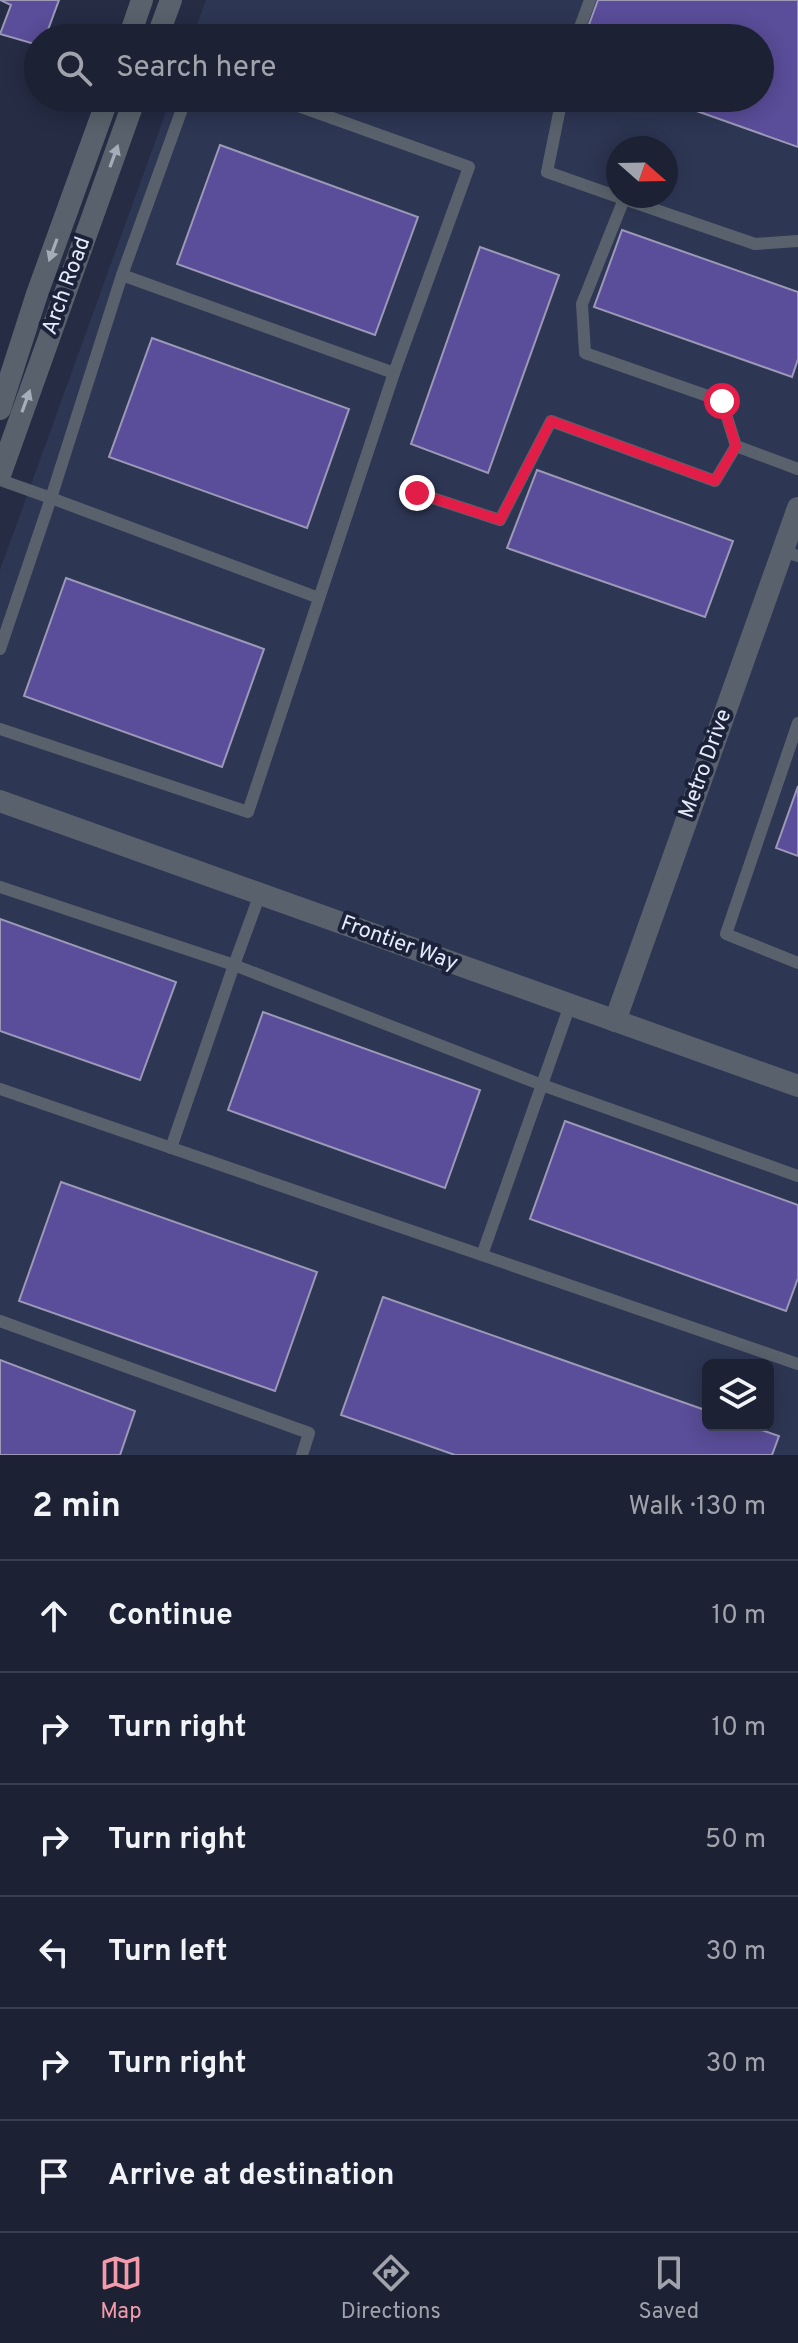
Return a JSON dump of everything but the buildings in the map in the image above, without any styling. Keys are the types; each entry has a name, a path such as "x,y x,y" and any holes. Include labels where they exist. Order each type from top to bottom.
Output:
{"street":[{"path":"134,24 142,0"},
{"path":"162,24 171,0"},
{"name":"Arch Road","path":"0,409 37,294 103,112"},
{"name":"Arch Road","path":"0,478 130,112"},
{"name":"Metro Drive","path":"615,1021 790,553 798,508"},
{"name":"Frontier Way","path":"0,801 798,1086"}],"lane":[{"path":"581,24 590,0"},
{"path":"0,649 122,275 181,112"},
{"path":"0,729 248,812 394,373 469,167 315,112"},
{"path":"559,112 547,172 606,193"},
{"path":"417,493 500,520 551,421 715,481 736,446 722,401 585,353 582,304 620,208"},
{"path":"650,208 755,244 798,241"},
{"path":"122,275 394,373"},
{"path":"736,446 798,469"},
{"path":"0,478 319,598"},
{"path":"798,723 726,934 798,963"},
{"path":"0,887 234,965 542,1085 798,1176"},
{"path":"171,1148 260,894"},
{"path":"482,1255 570,1005"},
{"path":"0,1089 798,1364"},
{"path":"0,1321 309,1433 302,1455"}],"shaded area":[{"path":"206,0 798,0 798,1455 0,1455 0,570 166,112 774,112 774,24 197,24"}],"route":[{"path":"417,493 500,520 551,421 715,481 736,446 722,401"}]}
